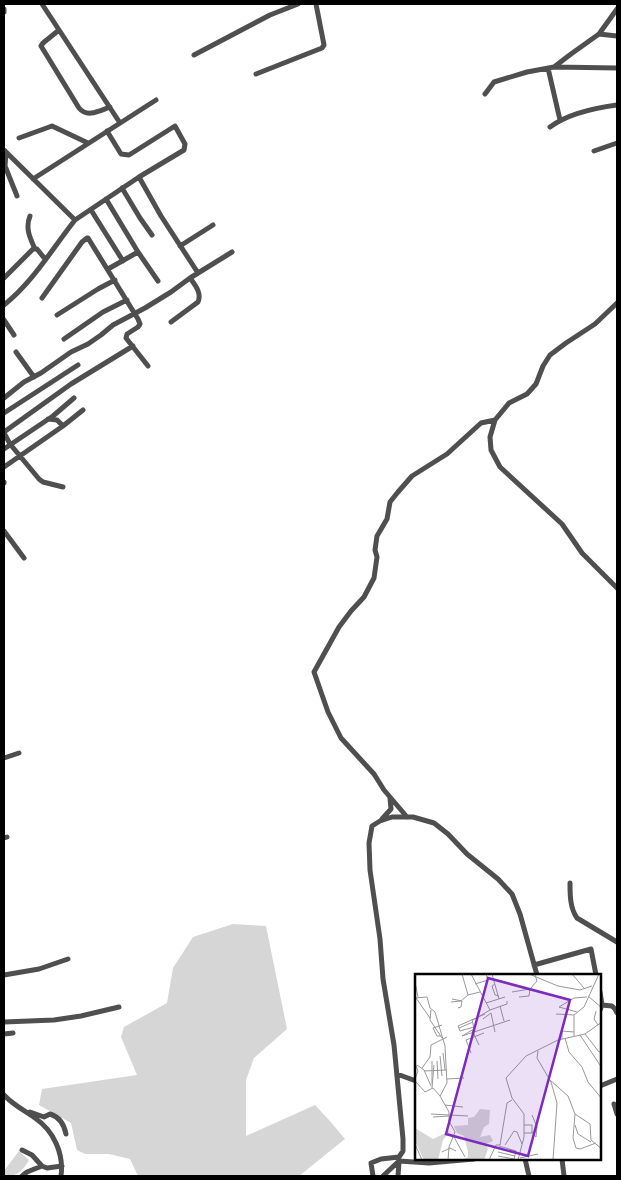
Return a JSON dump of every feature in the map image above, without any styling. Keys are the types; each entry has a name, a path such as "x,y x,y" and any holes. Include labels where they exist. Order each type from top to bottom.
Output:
{"street":[{"path":"42,4 120,123"},
{"path":"194,56 270,15 298,4"},
{"path":"256,74 322,48 324,45 316,4"},
{"path":"551,68 599,34 617,9"},
{"path":"59,30 41,46 79,108 83,113 88,114 110,108"},
{"path":"599,34 617,36"},
{"path":"551,68 560,120"},
{"path":"485,94 494,82 527,72 551,68 617,68"},
{"path":"33,179 156,100"},
{"path":"550,127 560,120 577,113 617,105"},
{"path":"19,138 52,126 88,143"},
{"path":"4,305 18,292 75,220 186,147 175,126 129,155 121,154 107,131"},
{"path":"594,151 617,143"},
{"path":"5,151 75,220"},
{"path":"5,151 5,166 17,196"},
{"path":"139,177 161,216 198,273"},
{"path":"122,188 152,235"},
{"path":"106,199 158,281"},
{"path":"91,210 123,261"},
{"path":"30,216 27,228 34,249 45,259"},
{"path":"180,246 213,225"},
{"path":"42,298 87,238 91,240 140,324 126,338 148,366"},
{"path":"4,278 34,249"},
{"path":"108,269 138,252"},
{"path":"4,398 20,385 71,352 88,344 113,325 171,292 232,252"},
{"path":"171,322 200,300 200,295 190,278"},
{"path":"57,316 115,280"},
{"path":"64,339 103,312 127,300"},
{"path":"617,303 595,324 550,355 543,366 536,384 526,394 509,403 495,420 490,437 492,450 500,467 562,524 582,553 617,588"},
{"path":"4,320 14,335"},
{"path":"63,487 43,482 39,479 10,444 4,433 71,384 133,346"},
{"path":"16,352 34,377"},
{"path":"4,414 78,365"},
{"path":"4,449 74,398"},
{"path":"4,467 83,410"},
{"path":"47,419 56,420 63,426"},
{"path":"407,817 390,798 374,774 341,738 328,712 314,672 339,628 364,597 374,578 377,536 387,519 390,502 412,476 447,454 481,423 495,420"},
{"path":"4,531 24,558"},
{"path":"4,758 19,753"},
{"path":"383,1176 399,1159 403,1151 403,1139 394,1045 383,979 380,939 370,870 369,843 372,826 391,809 390,798"},
{"path":"380,820 392,817 413,817 434,823 448,834 466,854 498,879 512,894 520,914 536,974"},
{"path":"570,883 572,908 578,918 617,942"},
{"path":"534,965 591,949 596,974"},
{"path":"4,975 39,969 68,959"},
{"path":"601,1007 612,1006 617,1013"},
{"path":"4,1022 54,1020 82,1016 119,1007"},
{"path":"4,1034 13,1033"},
{"path":"397,1074 415,1081"},
{"path":"601,1086 617,1079"},
{"path":"4,1095 10,1102 38,1119 53,1137 60,1151 61,1176"},
{"path":"614,1104 617,1114"},
{"path":"27,1112 44,1117 50,1114 53,1115 61,1120 66,1134"},
{"path":"22,1150 32,1155 42,1166 47,1168 62,1166"},
{"path":"373,1176 371,1163 382,1159 429,1163 463,1160"},
{"path":"398,1176 399,1159"},
{"path":"525,1160 529,1176"},
{"path":"562,1160 564,1176"},
{"path":"22,1176 42,1166"}],"shaded area":[{"path":"233,924 266,926 287,1029 254,1058 246,1080 246,1136 315,1105 345,1139 299,1176 138,1176 130,1159 109,1154 85,1154 77,1150 71,1123 39,1105 42,1089 137,1075 121,1037 124,1027 167,1003 173,968 193,937"},
{"path":"19,1151 29,1160 19,1172 4,1176 4,1171"}]}
